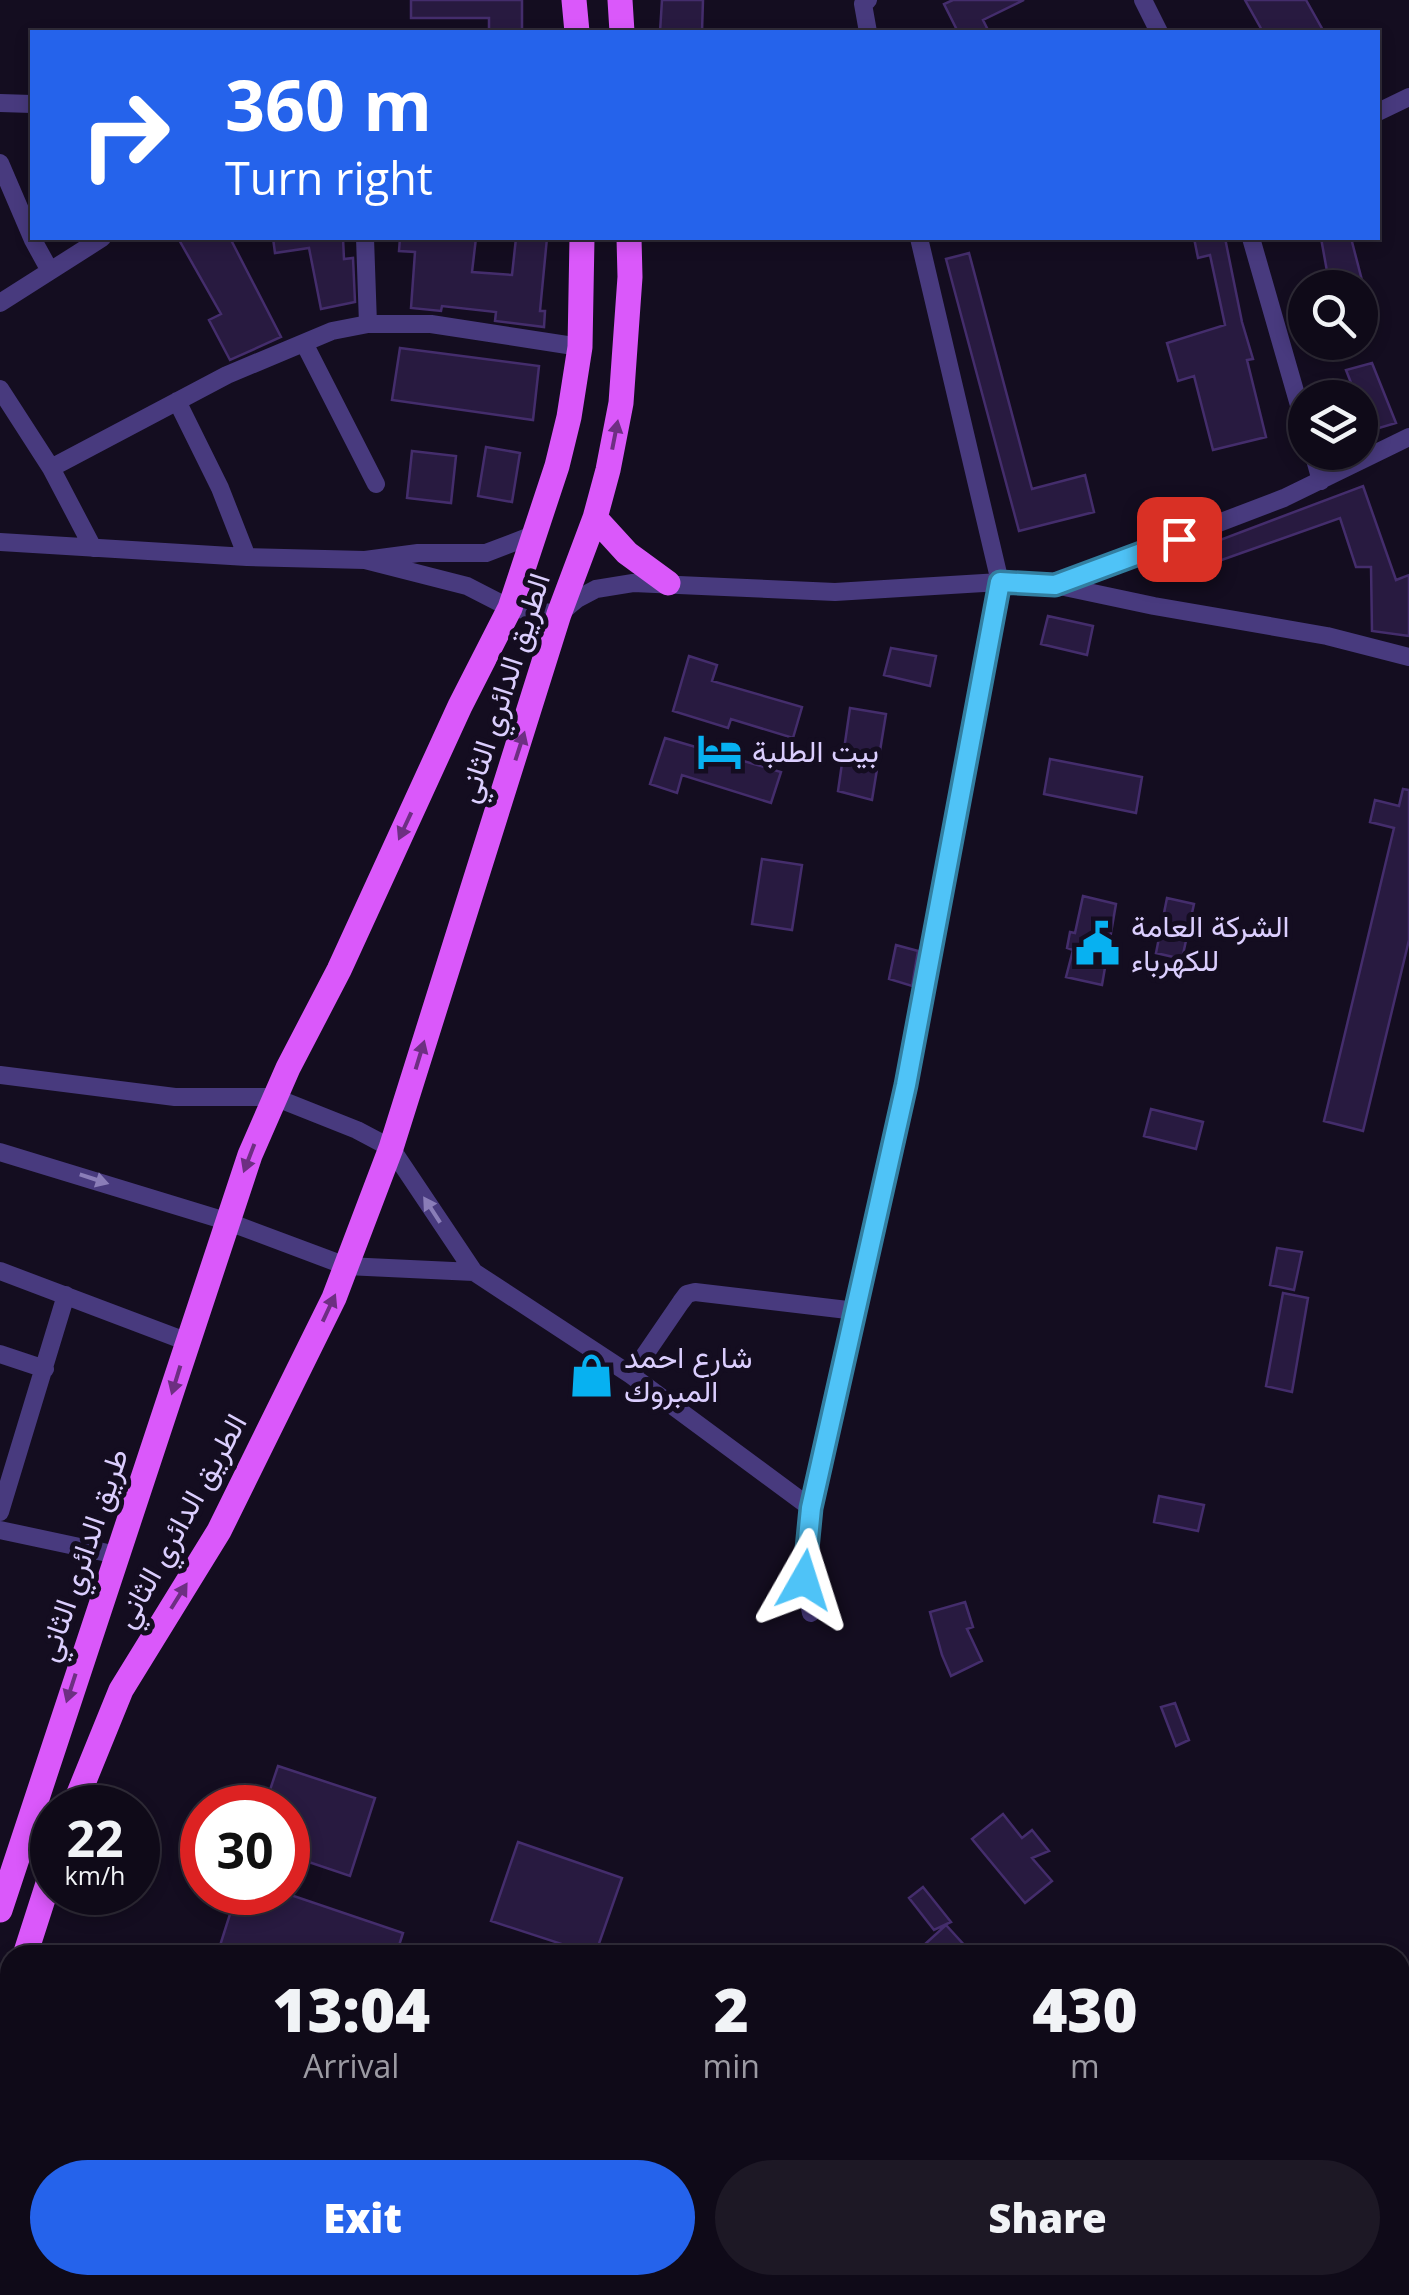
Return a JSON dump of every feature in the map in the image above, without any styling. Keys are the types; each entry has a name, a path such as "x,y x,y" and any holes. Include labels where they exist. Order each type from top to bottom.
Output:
{"main road":[{"path":"574,0 578,30"},
{"path":"620,0 622,30"},
{"name":"الطريق الدائري الثاني","path":"226,1220 274,1097 339,970 460,706 510,608 569,417 580,347 582,240"},
{"name":"الطريق الدائري الثاني","path":"83,1785 120,1690 219,1530 334,1298 392,1148 559,614 595,518 622,403 630,276 628,240"},
{"path":"595,518 626,554 668,583"},
{"name":"طريق الدائري الثاني","path":"0,1910 226,1220"},
{"path":"28,1945 38,1915"}],"street":[{"path":"867,30 862,11 868,0"},
{"path":"1143,0 1158,30"},
{"path":"1380,111 1409,97"},
{"path":"0,103 30,104"},
{"path":"0,164 30,233"},
{"path":"33,240 50,271"},
{"path":"0,303 99,240"},
{"path":"365,240 368,324"},
{"path":"811,1613 804,1580 811,1508 906,1085 1000,582 919,240"},
{"path":"1252,240 1292,380"},
{"path":"50,468 226,375 332,331 368,324 431,324 580,347"},
{"path":"304,342 376,484"},
{"path":"0,388 94,548"},
{"path":"177,401 220,488 247,557"},
{"path":"1055,585 1210,528 1409,438"},
{"path":"1318,470 1321,481"},
{"path":"0,542 365,560 486,553 533,535"},
{"path":"365,560 466,586 510,608 559,614 577,599 614,584 835,592 1000,582 1055,585 1327,636 1409,657"},
{"path":"0,1075 175,1097 274,1097 340,1122 392,1148 474,1272 631,1375 811,1508"},
{"path":"0,1152 226,1220 346,1266 474,1272"},
{"path":"0,1271 188,1342"},
{"path":"631,1375 687,1294 714,1292 856,1311"},
{"path":"0,1512 66,1296"},
{"path":"0,1354 45,1369"},
{"path":"0,1530 116,1555"}],"building":[{"path":"411,0 522,0 522,30 489,30 489,18 411,18"},
{"path":"662,0 703,0 702,30 660,30"},
{"path":"953,0 1024,0 983,20 988,30 957,30 944,4"},
{"path":"1245,0 1306,0 1323,30 1262,30"},
{"path":"179,240 231,240 281,337 230,360 209,320 221,314"},
{"path":"273,240 343,240 344,259 353,258 355,302 321,309 309,248 275,253"},
{"path":"400,240 476,240 472,272 512,275 516,240 547,240 540,311 545,311 544,327 495,321 496,312 442,306 441,311 411,308 415,252 399,251"},
{"path":"1194,240 1225,240 1253,359 1247,360 1266,437 1213,450 1194,376 1178,381 1167,343 1225,325 1210,255 1198,258"},
{"path":"1321,240 1352,240 1359,270 1327,270"},
{"path":"969,253 1032,489 1085,475 1094,512 1019,531 946,259"},
{"path":"400,348 539,366 533,420 392,400"},
{"path":"1372,363 1396,423 1378,428 1378,380 1350,380 1346,370"},
{"path":"486,447 520,453 512,502 478,496"},
{"path":"412,451 456,456 451,503 407,498"},
{"path":"1363,486 1396,580 1409,575 1409,636 1372,631 1371,567 1356,567 1340,518 1168,579 1167,560"},
{"path":"1048,616 1093,626 1087,655 1041,644"},
{"path":"891,648 936,656 930,686 884,675"},
{"path":"689,656 717,665 712,681 802,707 793,738 731,719 728,728 673,711"},
{"path":"850,708 886,714 872,800 838,791"},
{"path":"665,738 781,772 771,803 682,775 677,793 650,784"},
{"path":"1050,759 1142,777 1136,813 1044,794"},
{"path":"1403,789 1409,790 1409,940 1363,1131 1324,1121 1394,828 1370,822 1375,800 1399,806"},
{"path":"762,859 802,865 792,930 752,924"},
{"path":"1083,896 1116,904 1102,985 1066,977 1073,950 1067,948 1070,932 1075,933"},
{"path":"1167,898 1194,904 1182,959 1156,953"},
{"path":"896,945 918,951 912,986 889,979"},
{"path":"1151,1109 1203,1122 1196,1149 1144,1136"},
{"path":"1277,1248 1302,1252 1294,1290 1270,1285"},
{"path":"1283,1293 1308,1298 1292,1392 1266,1386"},
{"path":"1159,1496 1204,1505 1198,1531 1154,1522"},
{"path":"965,1602 973,1627 967,1629 982,1661 951,1676 930,1612"},
{"path":"1175,1703 1189,1740 1176,1746 1161,1707"},
{"path":"278,1766 375,1798 350,1876 310,1862 310,1785 272,1785"},
{"path":"1003,1814 1022,1838 1032,1830 1049,1851 1032,1858 1052,1881 1025,1903 972,1839"},
{"path":"518,1842 622,1878 599,1945 564,1945 491,1921"},
{"path":"923,1887 951,1922 934,1930 909,1898"},
{"path":"310,1901 403,1933 399,1945 220,1945 230,1915 310,1915"},
{"path":"946,1925 964,1945 924,1945"}],"place":[{"name":"بيت الطلبة","path":"719,752"},
{"name":"الشركة العامة للكهرباء","path":"1098,944"},
{"name":"شارع احمد المبروك","path":"591,1375"}],"route":[{"path":"804,1580 811,1508 906,1085 1000,582 1055,585 1179,539"}]}
